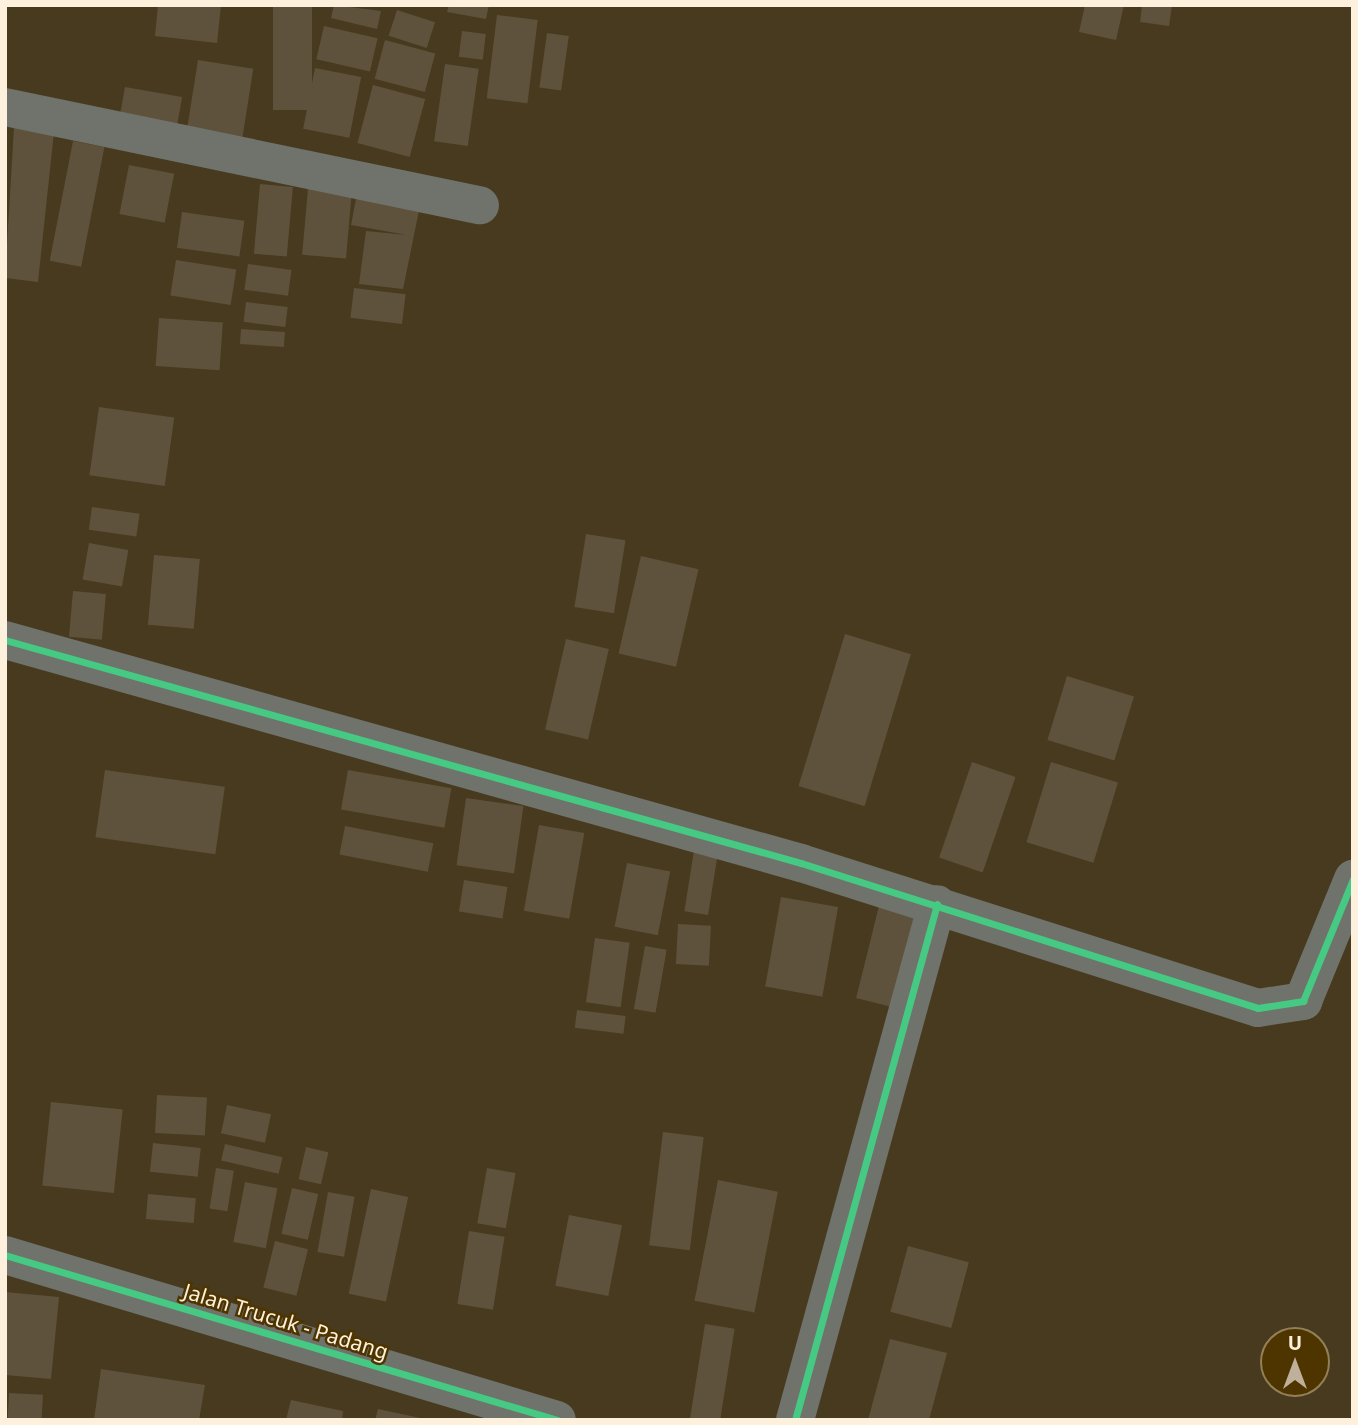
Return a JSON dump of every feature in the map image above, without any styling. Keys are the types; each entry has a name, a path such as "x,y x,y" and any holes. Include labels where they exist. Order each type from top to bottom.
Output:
{"street":[{"path":"5,107 480,205"},
{"path":"5,640 937,904 1258,1009 1280,1009 1303,1001 1316,978 1353,879"},
{"path":"795,1420 937,904"},
{"name":"Jalan Trucuk - Padang","path":"5,1255 557,1420"}],"building":[{"path":"158,5 221,5 217,43 155,36"},
{"path":"273,5 312,5 312,110 273,110"},
{"path":"334,5 381,11 377,29 331,18"},
{"path":"449,5 489,5 486,19 447,12"},
{"path":"1085,5 1124,5 1116,40 1079,32"},
{"path":"1142,5 1172,5 1169,26 1140,22"},
{"path":"397,10 435,22 427,48 389,36"},
{"path":"497,15 538,20 527,103 487,98"},
{"path":"324,26 378,38 370,72 316,59"},
{"path":"462,31 486,34 483,60 459,57"},
{"path":"547,33 569,36 561,91 539,87"},
{"path":"385,40 435,53 425,92 375,79"},
{"path":"198,60 253,69 241,146 186,137"},
{"path":"445,64 479,69 468,146 434,141"},
{"path":"315,68 361,77 349,138 303,129"},
{"path":"373,85 425,99 410,157 357,143"},
{"path":"125,87 182,97 175,136 118,126"},
{"path":"14,127 54,132 38,282 5,278"},
{"path":"73,141 104,147 81,267 50,261"},
{"path":"129,165 174,174 165,223 119,214"},
{"path":"359,183 422,196 403,289 359,284 366,231 407,235 351,225"},
{"path":"260,184 293,187 287,257 254,254"},
{"path":"308,188 352,192 346,259 302,255"},
{"path":"182,212 244,221 239,256 177,248"},
{"path":"176,260 236,270 231,305 170,296"},
{"path":"248,264 292,270 288,296 244,290"},
{"path":"354,288 406,294 402,324 350,318"},
{"path":"246,302 288,307 285,327 244,322"},
{"path":"159,318 223,322 219,370 156,366"},
{"path":"241,329 285,332 284,347 240,344"},
{"path":"99,407 174,418 165,486 89,475"},
{"path":"92,507 140,514 136,536 89,530"},
{"path":"586,534 626,540 614,613 574,607"},
{"path":"89,543 128,550 122,586 83,579"},
{"path":"154,555 200,559 194,629 148,625"},
{"path":"641,556 698,569 676,667 619,653"},
{"path":"73,591 106,594 102,640 69,637"},
{"path":"845,634 911,654 864,806 799,786"},
{"path":"566,639 609,649 588,740 545,730"},
{"path":"1067,676 1134,696 1114,761 1047,740"},
{"path":"972,762 1015,777 983,872 939,857"},
{"path":"1051,762 1118,782 1093,863 1026,842"},
{"path":"105,770 225,787 215,854 96,837"},
{"path":"348,770 451,788 444,828 341,809"},
{"path":"466,798 523,806 514,873 457,865"},
{"path":"539,825 584,833 569,919 524,911"},
{"path":"345,826 433,843 428,872 339,854"},
{"path":"695,844 719,848 708,915 684,911"},
{"path":"627,863 670,871 658,935 615,927"},
{"path":"464,880 507,887 502,918 459,912"},
{"path":"781,897 838,907 822,997 765,987"},
{"path":"881,898 917,907 892,1007 856,998"},
{"path":"678,924 711,926 709,966 676,964"},
{"path":"595,938 630,943 621,1007 586,1002"},
{"path":"645,946 667,950 656,1013 634,1009"},
{"path":"577,1010 626,1016 623,1034 575,1028"},
{"path":"157,1095 207,1098 205,1136 155,1133"},
{"path":"51,1102 123,1110 114,1193 42,1186"},
{"path":"227,1105 271,1114 265,1143 221,1133"},
{"path":"663,1132 704,1137 690,1250 649,1245"},
{"path":"153,1143 201,1148 198,1177 150,1172"},
{"path":"225,1144 282,1157 279,1174 221,1161"},
{"path":"306,1147 328,1152 321,1184 299,1179"},
{"path":"216,1168 234,1171 227,1211 210,1208"},
{"path":"487,1168 516,1173 506,1228 477,1223"},
{"path":"718,1180 778,1192 754,1312 695,1301"},
{"path":"245,1182 277,1188 266,1248 233,1242"},
{"path":"292,1188 318,1194 308,1240 281,1234"},
{"path":"371,1189 408,1197 386,1302 349,1294"},
{"path":"328,1192 355,1197 344,1257 317,1252"},
{"path":"148,1194 196,1198 194,1223 146,1219"},
{"path":"569,1215 622,1225 608,1296 555,1286"},
{"path":"469,1231 505,1237 493,1310 457,1304"},
{"path":"275,1241 308,1249 296,1296 263,1288"},
{"path":"908,1246 969,1262 951,1328 890,1312"},
{"path":"5,1292 59,1297 51,1379 5,1375"},
{"path":"705,1324 735,1329 720,1420 690,1420"},
{"path":"890,1339 947,1353 929,1420 868,1420"},
{"path":"101,1369 205,1385 199,1420 94,1420"},
{"path":"9,1393 43,1395 42,1420 8,1420"},
{"path":"291,1400 343,1411 342,1420 286,1420"},
{"path":"378,1409 425,1419 425,1420 375,1420"}],"cycle path":[{"path":"5,640 801,863 1258,1008 1303,1001 1353,879"},
{"path":"795,1420 937,904"},
{"path":"5,1255 557,1420"}]}
